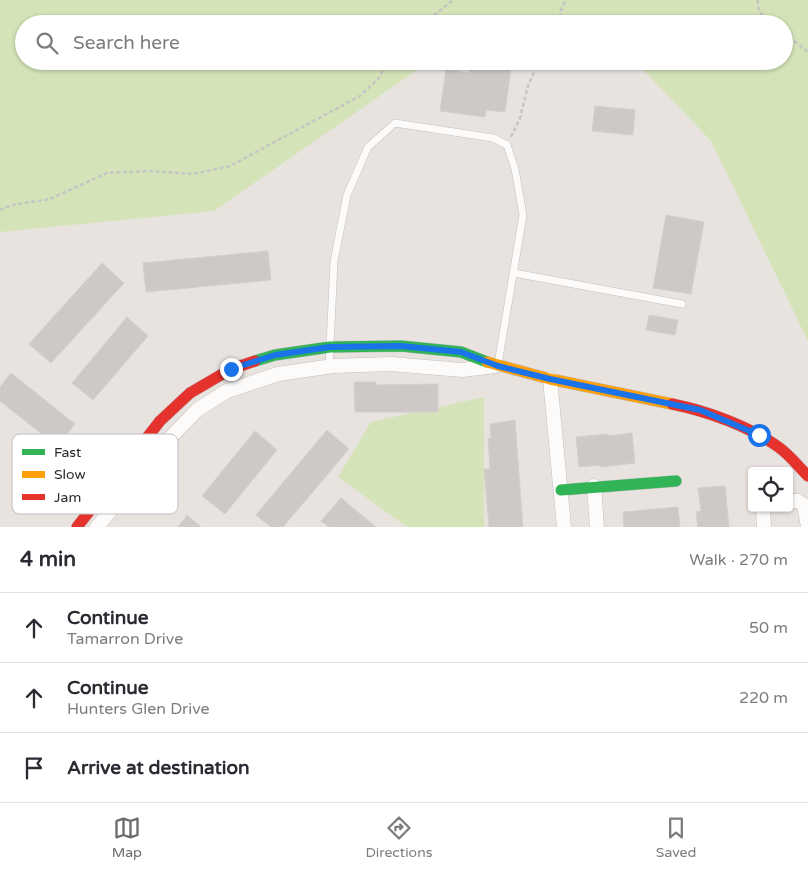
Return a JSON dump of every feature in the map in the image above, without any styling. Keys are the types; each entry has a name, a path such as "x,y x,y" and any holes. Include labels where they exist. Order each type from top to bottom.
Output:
{"street":[{"path":"150,434 160,421 190,393 231,369 275,355 330,347 401,346 461,352 498,366 550,379 700,410 759,435 780,447 808,476"},
{"path":"174,434 197,410 227,391 278,374 329,367 391,364 462,370 498,366"},
{"path":"550,379 564,527"},
{"path":"561,490 676,481"},
{"path":"594,486 597,527"},
{"path":"793,501 798,501 804,505 808,526"},
{"path":"763,512 764,527"},
{"path":"83,525 91,514"},
{"path":"97,527 108,514"}],"lane":[{"path":"329,367 334,261 347,195 368,147 395,123 493,138 507,145 515,168 523,215 498,366"},
{"path":"514,273 682,304"},
{"path":"275,355 278,374"}],"path":[{"path":"435,15 454,0"},
{"path":"560,15 566,0"},
{"path":"758,0 757,3 762,15"},
{"path":"793,40 808,52"},
{"path":"0,210 12,205 50,199 107,173 148,171 193,174 230,166 360,96 378,79 384,70"},
{"path":"507,145 520,118 528,86 535,70"}],"green space":[{"path":"0,0 808,0 808,341 711,141 644,70 793,70 793,15 15,15 15,70 417,70 214,211 0,232"},
{"path":"484,397 484,527 407,527 338,477 371,422"}],"building":[{"path":"446,70 469,73 470,70 511,70 505,112 486,110 485,117 440,111"},
{"path":"595,106 635,110 633,135 592,131"},
{"path":"666,215 704,222 691,294 653,288"},
{"path":"268,251 271,280 146,292 143,263"},
{"path":"102,263 124,283 51,363 29,344"},
{"path":"649,315 678,320 675,335 646,330"},
{"path":"127,317 148,336 93,400 72,383"},
{"path":"11,373 75,424 67,434 42,434 0,401 0,387"},
{"path":"354,382 376,382 376,385 438,384 438,412 355,412"},
{"path":"515,420 523,527 489,527 484,469 490,469 488,439 491,438 490,424"},
{"path":"327,430 349,449 283,527 271,527 256,515"},
{"path":"255,431 277,450 225,514 202,496"},
{"path":"632,433 635,463 579,467 576,437"},
{"path":"725,486 729,527 698,527 696,512 701,511 698,488"},
{"path":"341,498 376,527 329,527 321,521"},
{"path":"678,507 680,527 624,527 623,512"},
{"path":"187,515 201,527 178,527"}],"traffic: fast":[{"path":"255,361 275,355 330,347 401,346 461,352 487,362"},
{"path":"561,490 676,481"}],"traffic: slow":[{"path":"487,362 550,379 672,404"}],"traffic: jam":[{"path":"150,434 160,421 190,393 231,369 255,361"},
{"path":"672,404 713,415 753,432 781,449 808,476"},
{"path":"77,527 87,514"}],"route":[{"path":"231,369 275,355 330,347 401,346 461,352 498,366 550,379 700,410 759,435"}]}
